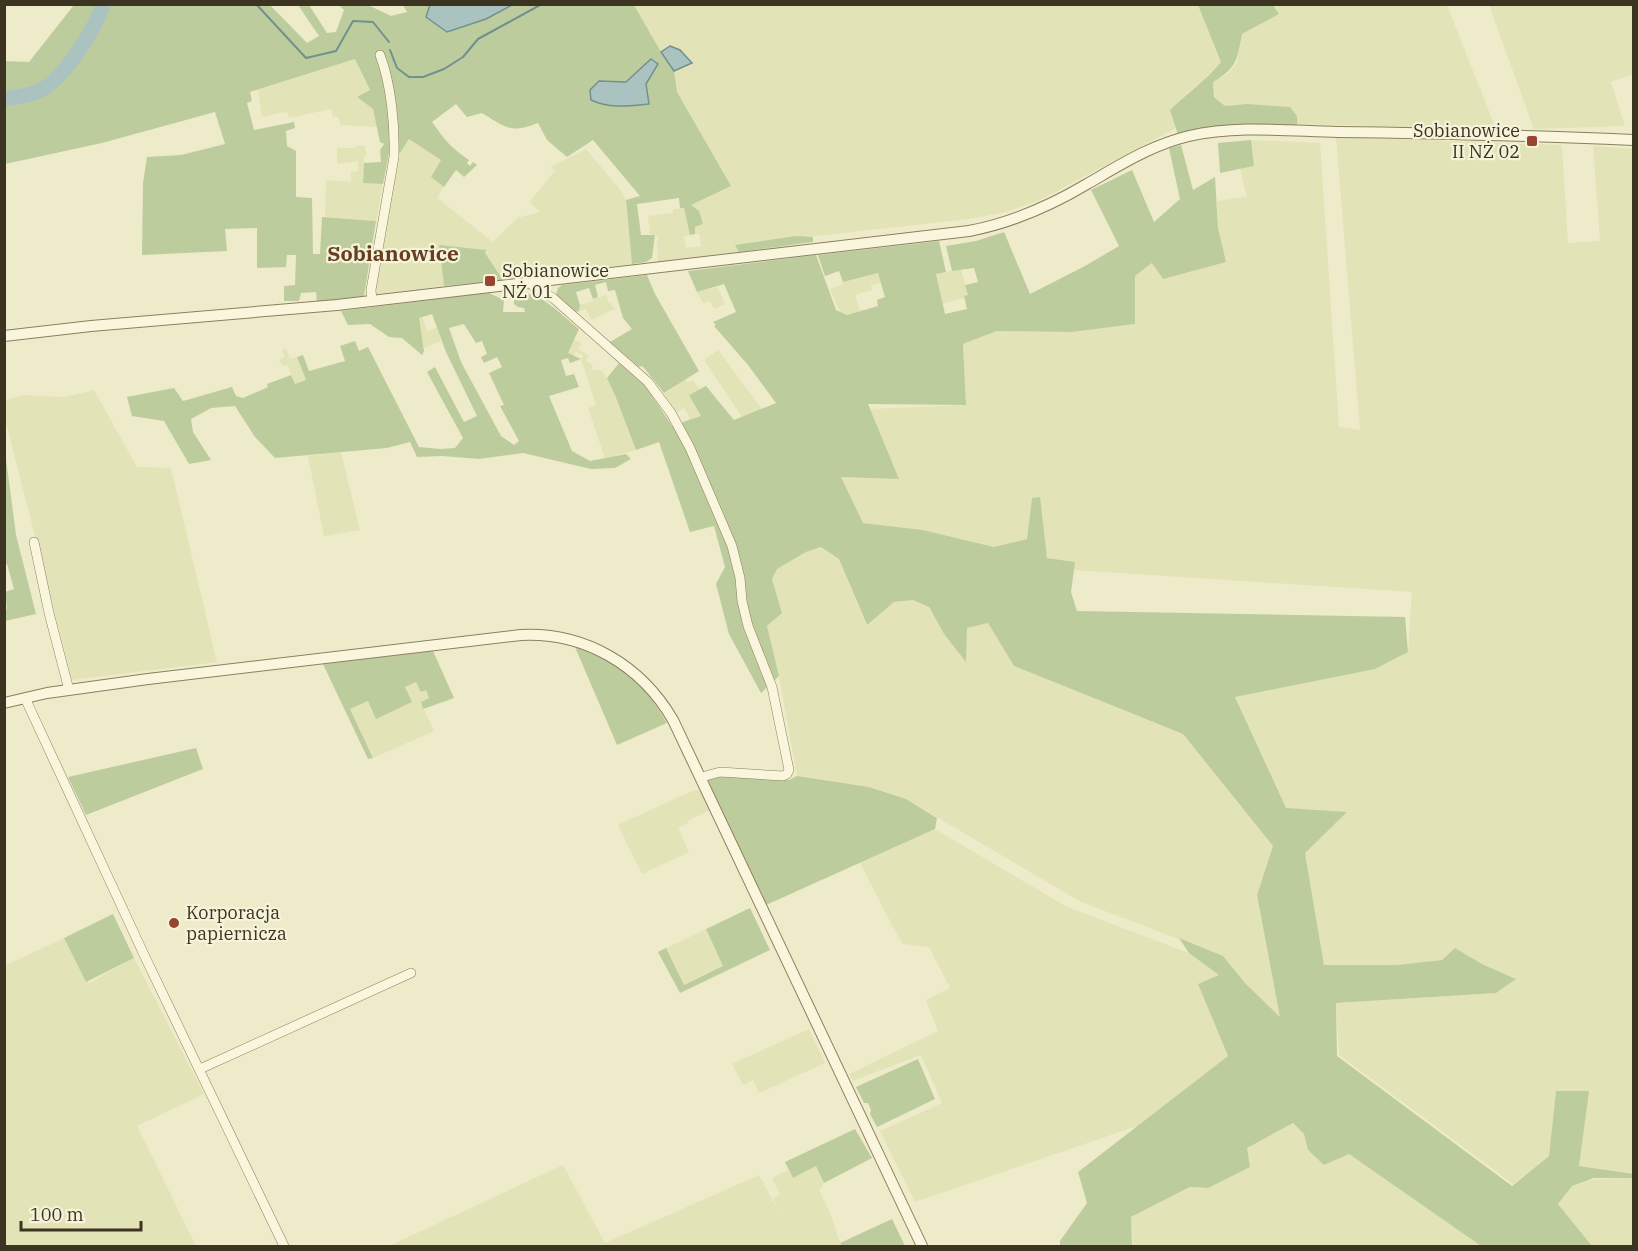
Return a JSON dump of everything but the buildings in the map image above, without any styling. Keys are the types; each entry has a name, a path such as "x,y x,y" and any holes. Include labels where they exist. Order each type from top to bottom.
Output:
{"street":[{"path":"372,301 371,290 395,140 386,70 380,54"},
{"path":"4,336 372,301 982,228 1017,218 1051,203 1151,148 1180,138 1209,132 1245,130 1382,132 1634,140"},
{"path":"553,298 556,280"},
{"path":"531,283 553,298 640,375 671,412 690,448 732,546 746,618 772,687 789,770 783,776 720,772 702,777"},
{"path":"34,542 49,614 69,690"},
{"path":"4,702 69,690 495,638 550,635 571,639 596,649 622,664 646,685 667,710 702,777 922,1246"},
{"path":"25,698 146,959 284,1246"},
{"path":"200,1069 411,973"}],"green space":[{"path":"568,4 634,5 674,71 677,92 731,186 691,205 699,211 703,224 695,227 695,234 690,235 684,208 680,208 679,198 637,204 641,235 655,235 652,258 646,262 632,264 626,200 640,196 593,140 567,157 547,140 538,123 521,128 509,127 482,113 467,117 456,104 432,122 448,143 469,160 467,163 470,166 473,162 477,165 464,177 456,170 444,187 431,177 441,160 409,139 400,153 390,148 383,184 363,183 364,163 381,162 380,150 384,144 380,142 373,109 357,97 370,90 355,59 250,92 252,101 247,103 254,130 294,122 295,128 286,131 287,146 296,151 296,197 312,198 313,254 320,254 322,217 376,221 364,296 317,302 316,292 301,293 299,301 284,301 284,286 295,285 296,255 287,255 286,267 257,268 257,228 225,229 227,251 142,255 143,183 147,157 181,155 225,144 215,112 102,143 5,164 4,61 29,62 74,5 270,5 307,43 319,36 298,5 309,5 327,33 336,32 344,10 339,5 368,5 391,16 407,12 403,5 430,5 426,17 486,19 512,5 565,6"},
{"path":"634,5 1198,5 1222,62 1209,78 1188,92 1170,110 1176,128 1040,200 1006,212 969,219 736,245 739,252 658,262 659,236 650,234 648,216 673,213 673,209 684,208 690,235 684,236 686,248 701,246 699,234 695,234 695,227 703,224 691,205 675,94 674,71 692,62 670,46 661,52"},
{"path":"1198,5 1273,5 1279,14 1242,34 1235,62 1227,72 1213,82 1214,97 1225,106 1246,104 1290,107 1297,116 1297,128 1178,135 1170,110 1221,62"},
{"path":"1274,5 1447,5 1496,129 1297,124 1297,116 1243,104 1225,106 1215,97 1213,82 1229,73 1237,62 1242,34 1278,14"},
{"path":"1489,5 1633,5 1633,74 1611,82 1625,126 1534,129"},
{"path":"355,59 370,90 357,97 373,109 377,127 341,125 338,117 333,117 331,109 289,118 287,112 262,117 258,90"},
{"path":"1336,137 1562,145 1568,243 1600,241 1593,146 1633,149 1633,1174 1579,1166 1588,1091 1556,1091 1549,1156 1513,1184 1339,1055 1336,1003 1495,993 1515,978 1482,964 1455,948 1442,960 1397,965 1324,965 1305,853 1235,697 1375,669 1408,652 1412,592 1074,570 1075,562 1047,558 1032,499 1027,539 995,547 923,530 863,523 840,477 899,479 869,409 966,405 963,344 997,331 1072,332 1135,324 1135,276 1153,263 1163,279 1218,228 1217,201 1247,197 1240,169 1254,166 1251,140 1320,143 1339,427 1360,430"},
{"path":"409,139 442,160 431,177 444,187 437,198 493,242 517,218 540,212 529,202 555,171 551,167 586,149 619,188 626,200 632,264 503,280 484,252 439,246 444,286 373,293 396,151"},
{"path":"1251,140 1254,166 1220,173 1218,143"},
{"path":"364,145 367,155 364,156 363,183 383,184 376,221 325,217 326,180 351,182 351,172 358,171 358,161 337,164 337,148 355,148 355,146"},
{"path":"1181,145 1193,190 1215,177 1218,228 1226,262 1163,279 1152,263 1135,276 1135,324 1072,332 997,331 963,344 966,405 868,404 899,479 841,477 863,523 923,530 994,547 1027,539 1032,498 1040,497 1047,558 1075,562 1071,592 1077,611 1405,617 1408,652 1375,669 1235,697 1286,808 1347,812 1305,853 1324,965 1397,965 1442,960 1455,948 1482,964 1516,979 1496,993 1336,1003 1337,1056 1512,1186 1549,1156 1556,1091 1589,1091 1579,1166 1634,1174 1633,1178 1594,1178 1572,1186 1558,1204 1592,1246 1481,1246 1349,1154 1324,1165 1308,1150 1304,1134 1293,1123 1247,1148 1250,1167 1208,1188 1190,1187 1131,1217 1132,1246 1060,1246 1060,1241 1087,1203 1078,1172 1228,1056 1198,984 1219,975 1189,953 1179,938 1223,956 1245,983 1280,1017 1257,895 1273,846 1183,734 1014,666 988,623 967,628 966,662 944,634 929,607 913,600 894,602 867,625 839,559 821,547 806,552 777,569 772,579 782,613 767,626 779,676 761,693 729,634 716,584 725,567 714,526 690,532 659,442 636,450 607,378 619,363 647,388 672,426 701,416 689,395 706,386 734,420 776,403 748,365 714,326 716,325 713,322 736,312 724,284 697,292 688,271 816,255 836,310 847,315 878,306 877,300 885,297 878,273 843,282 839,271 825,276 818,255 939,241 946,272 936,274 945,314 967,309 964,296 968,295 965,285 978,282 974,268 952,271 946,246 976,241 1004,232 1030,294 1119,246 1091,190 1132,170 1154,222 1180,199 1169,148"},
{"path":"796,236 813,237 813,242 739,252 735,245"},
{"path":"439,245 486,250 485,253 503,280 444,286"},
{"path":"961,269 968,295 965,298 942,304 936,274"},
{"path":"878,273 881,283 871,285 872,290 855,295 860,311 847,315 839,310 830,289 843,282"},
{"path":"647,275 655,294 699,371 664,393 642,366 639,367 610,342 632,329 623,318 615,290 608,291 606,282 595,285 598,297 593,299 589,288 576,292 580,305 579,311 573,313 556,295 558,288 562,285"},
{"path":"718,287 725,304 714,309 710,301 703,303 697,292"},
{"path":"517,292 526,293 543,300 579,329 568,353 581,359 570,363 568,358 561,360 566,376 574,374 579,387 549,396 572,451 590,461 626,454 631,459 615,468 591,469 523,453 479,459 442,456 417,457 410,442 387,448 275,458 255,437 235,406 211,408 191,419 193,432 211,460 189,464 164,421 132,416 127,397 174,388 183,401 232,387 236,396 243,398 268,387 267,384 291,375 295,384 306,380 297,357 303,355 309,371 345,361 340,346 355,341 359,351 368,347 419,447 455,448 463,438 427,372 435,367 464,422 477,416 446,352 432,314 419,318 424,351 422,355 402,338 389,337 370,324 348,325 341,311 489,293 504,300 503,312 525,312 524,308 514,304 514,295","holes":["464,324 476,343 482,341 487,354 481,357 484,363 497,357 502,367 489,373 504,405 500,406 519,441 514,445 501,436 461,362 449,328"]},
{"path":"607,295 608,302 611,302 613,308 619,307 591,320 586,309 579,311 580,305"},
{"path":"418,317 422,317 428,331 438,327 441,341 424,348"},
{"path":"574,340 582,343 578,349 589,355 586,361 593,365 591,369 603,372 608,380 636,450 605,458 588,408 596,405 581,359 583,355 576,352 574,356 568,353"},
{"path":"286,348 290,359 297,357 306,380 295,384 288,365 282,366 279,360 285,357 282,350"},
{"path":"718,350 762,409 742,417 704,360"},
{"path":"686,379 688,382 693,380 700,389 690,395 701,416 683,422 690,418 684,408 677,412 664,394"},
{"path":"94,390 137,467 171,468 217,662 72,680 5,419 4,401 22,395 65,397"},
{"path":"5,451 16,535 36,614 5,621 7,609 5,592 14,589 7,564 5,564"},
{"path":"341,452 360,530 324,536 308,456"},
{"path":"821,547 839,559 866,625 894,602 913,600 929,607 944,634 966,661 967,628 988,623 1014,666 1183,734 1273,846 1257,895 1281,1018 1245,983 1223,956 1081,902 906,799 869,787 797,776 779,676 767,626 782,613 772,579 777,569 806,552"},
{"path":"575,647 604,660 629,676 649,697 667,723 617,745"},
{"path":"433,651 454,698 423,709 421,702 429,698 426,690 421,692 416,682 405,687 412,702 376,719 368,701 350,709 373,758 368,759 323,664"},
{"path":"416,681 426,690 430,698 421,703 434,731 373,758 350,709 368,701 377,718 412,702 405,687"},
{"path":"196,748 203,769 86,815 68,777"},
{"path":"721,775 789,780 797,776 869,787 906,799 937,818 935,829 766,905 707,778"},
{"path":"701,790 710,810 678,828 689,852 642,874 618,825"},
{"path":"935,829 1067,907 1189,953 1220,975 1198,984 1228,1056 1140,1125 915,1202 880,1131 942,1103 921,1055 853,1081 849,1074 938,1031 926,1000 950,988 929,947 903,944 860,863"},
{"path":"750,908 770,950 680,993 658,952 666,948 684,985 723,966 706,929"},
{"path":"113,914 134,958 86,982 64,938"},
{"path":"706,929 724,966 683,985 666,948"},
{"path":"64,938 89,983 134,958 204,1094 137,1126 196,1246 5,1246 4,966"},
{"path":"809,1029 825,1063 759,1093 753,1080 743,1085 732,1064"},
{"path":"918,1059 935,1099 877,1127 870,1114 868,1103 864,1103 856,1087"},
{"path":"1293,1123 1304,1134 1308,1150 1349,1154 1481,1246 1133,1246 1131,1217 1191,1187 1208,1188 1246,1148"},
{"path":"855,1129 872,1158 824,1183 816,1166 793,1178 785,1162"},
{"path":"563,1165 605,1243 759,1175 780,1214 773,1198 780,1194 772,1178 788,1170 793,1178 816,1166 824,1183 819,1190 831,1215 841,1246 389,1246"},
{"path":"1633,1178 1633,1246 1592,1246 1558,1204 1571,1186 1595,1179"},
{"path":"892,1219 905,1246 842,1246 840,1243"}],"water":[{"path":"430,4 512,5 486,19 447,32 426,17"},
{"path":"670,46 680,50 692,63 674,71 661,52"},
{"path":"651,59 658,64 646,84 649,104 612,106 591,100 590,90 599,81 626,82"}],"waterway":[{"path":"4,99 37,92 50,84 78,52 103,4"},
{"path":"256,4 306,58 336,51 353,21 373,22 389,42"},
{"path":"390,50 397,68 409,77 423,77 444,69 463,57 478,39 542,4"}],"place":[{"name":"Sobianowice II NŻ 02","path":"1532,141"},
{"name":"Sobianowice NŻ 01","path":"490,281"},
{"name":"Korporacja papiernicza","path":"174,923"}],"district":[{"name":"Sobianowice","path":"393,254"}]}
